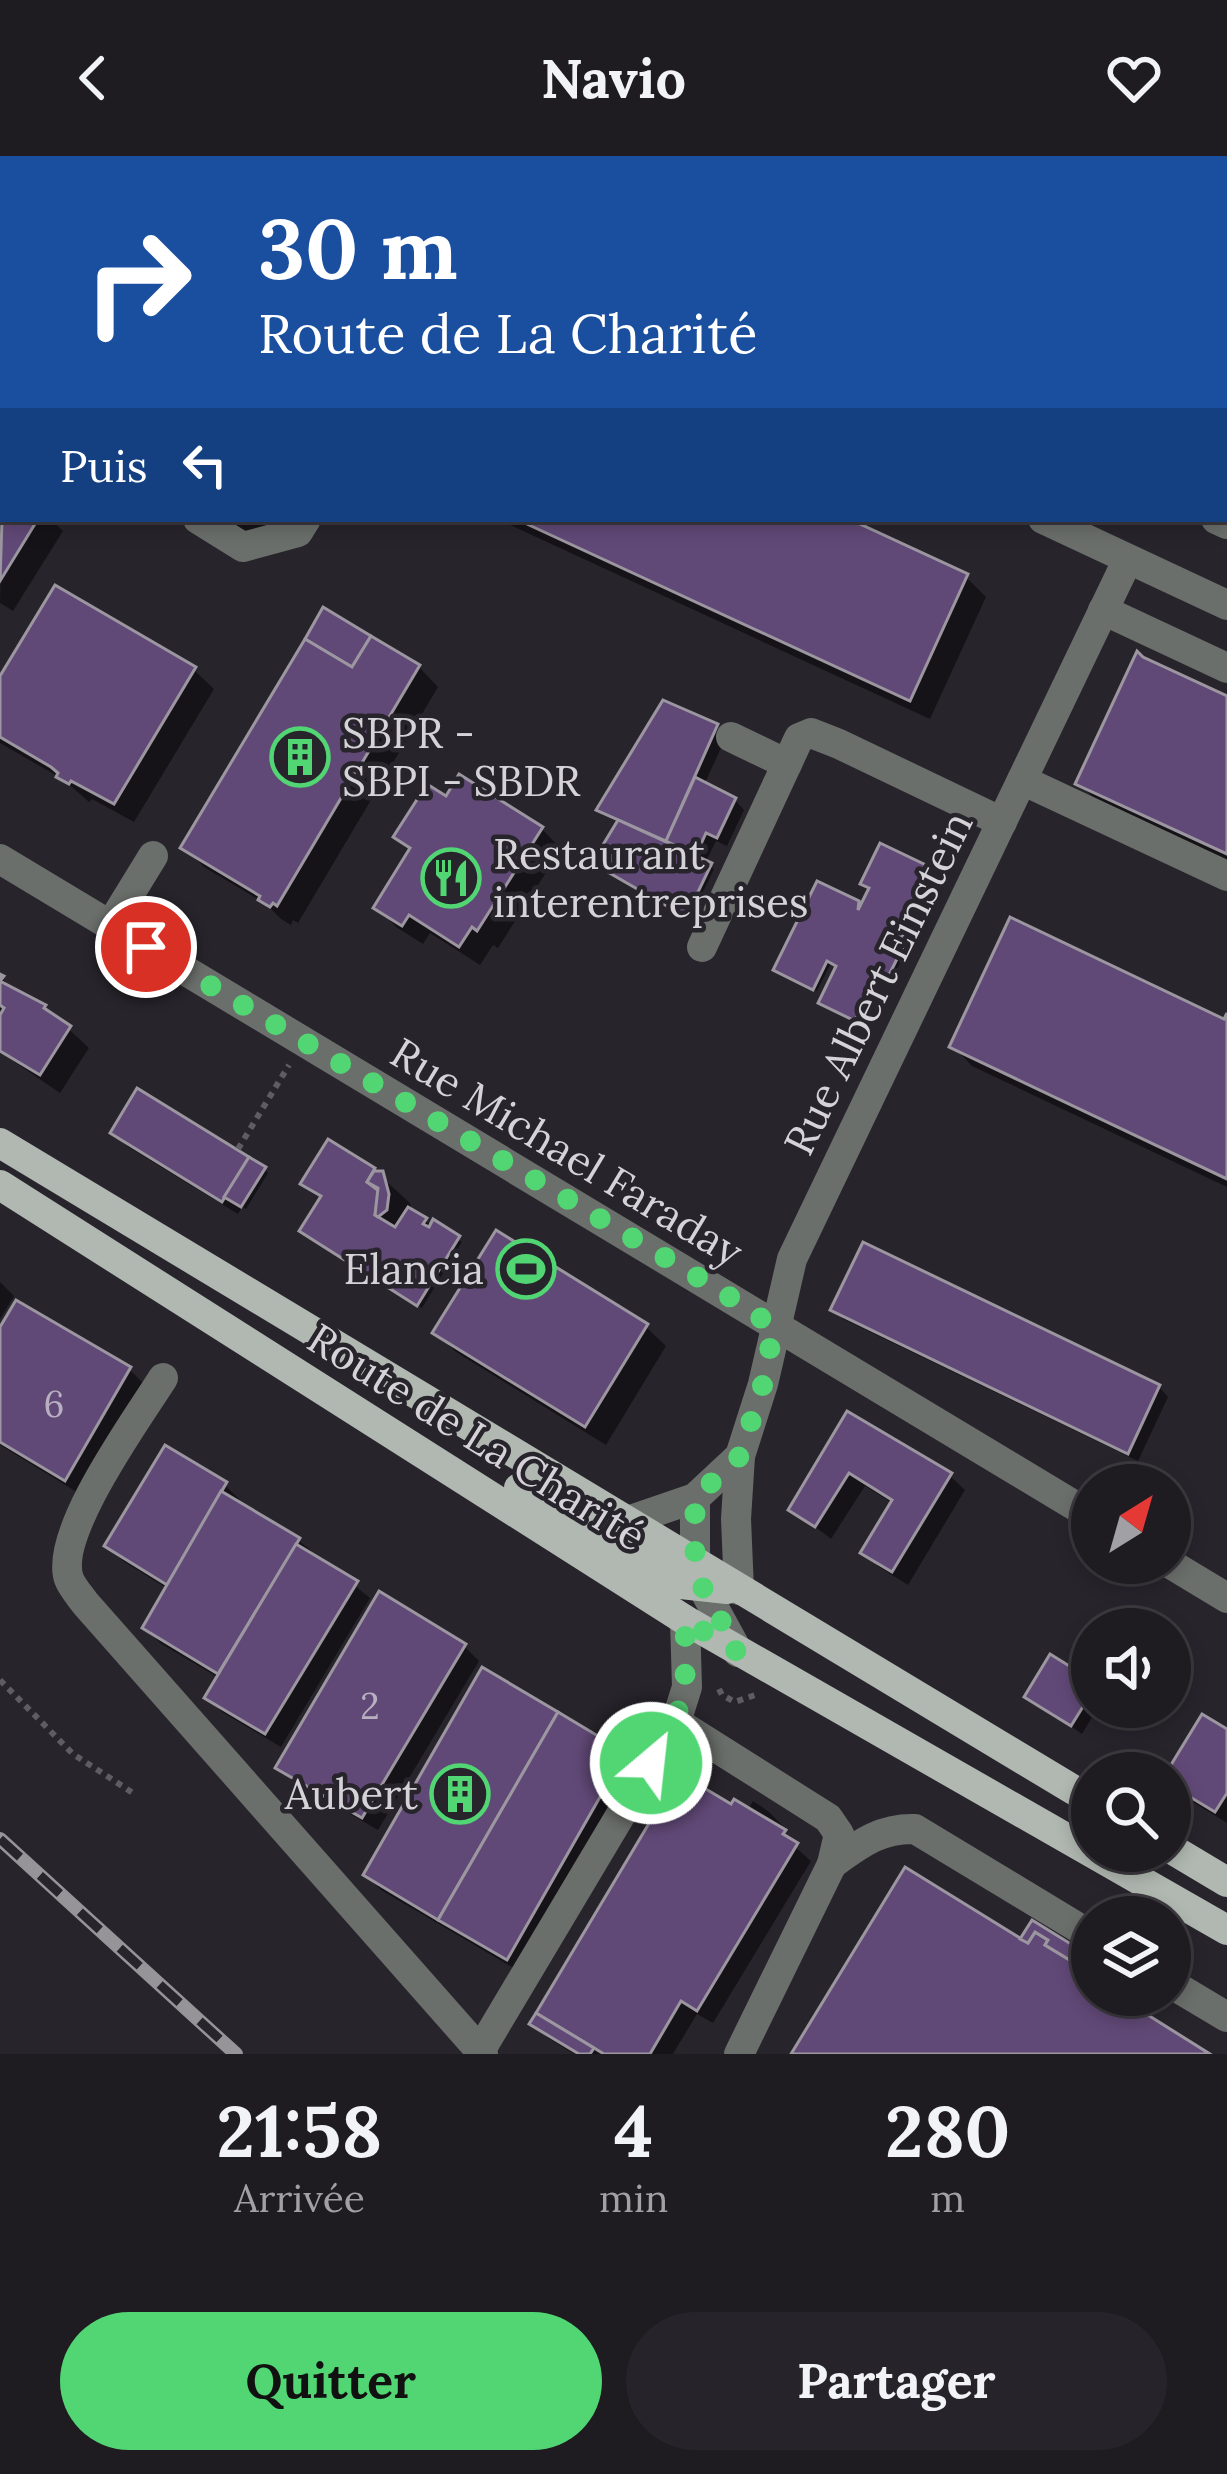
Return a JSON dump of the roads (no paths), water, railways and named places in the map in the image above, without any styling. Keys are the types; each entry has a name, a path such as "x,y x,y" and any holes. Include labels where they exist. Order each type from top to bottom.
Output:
{"main road":[{"name":"Route de La Charité","path":"0,1143 625,1522 699,1575"},
{"name":"Route de La Charité","path":"4,1191 685,1620 1227,1930"},
{"path":"284,1365 302,1361 681,1584 699,1575 740,1590 1071,1789"},
{"path":"1191,1861 1227,1882"}],"street":[{"path":"203,522 243,547 298,532 304,522"},
{"path":"1049,522 1227,605"},
{"name":"Rue Albert Einstein","path":"740,1590 736,1519 740,1456 763,1384 792,1259 1128,559"},
{"path":"1103,610 1227,668"},
{"path":"701,947 800,738 812,734 1002,823"},
{"path":"731,737 787,764"},
{"path":"1022,780 1227,876"},
{"path":"110,926 153,856"},
{"name":"Rue Michael Faraday","path":"0,859 1071,1503"},
{"path":"163,1378 81,1511 68,1557 69,1578 85,1603 482,2053 676,1722 687,1687 685,1620"},
{"name":"Rue Albert Einstein","path":"625,1522 695,1498 740,1456"},
{"path":"695,1498 699,1575 738,1652"},
{"path":"1191,1576 1227,1598"},
{"path":"676,1722 828,1818 838,1834 832,1864 739,2054"},
{"path":"832,1864 891,1828 915,1829 1071,1923"},
{"path":"1191,1995 1227,2017"}],"railway":[{"path":"0,1839 236,2054"}],"place":[{"name":"SBPR - SBPI - SBDR","path":"300,757"},
{"name":"Restaurant interentreprises","path":"451,878"},
{"name":"Elancia","path":"526,1269"},
{"name":"Aubert","path":"460,1794"}]}
